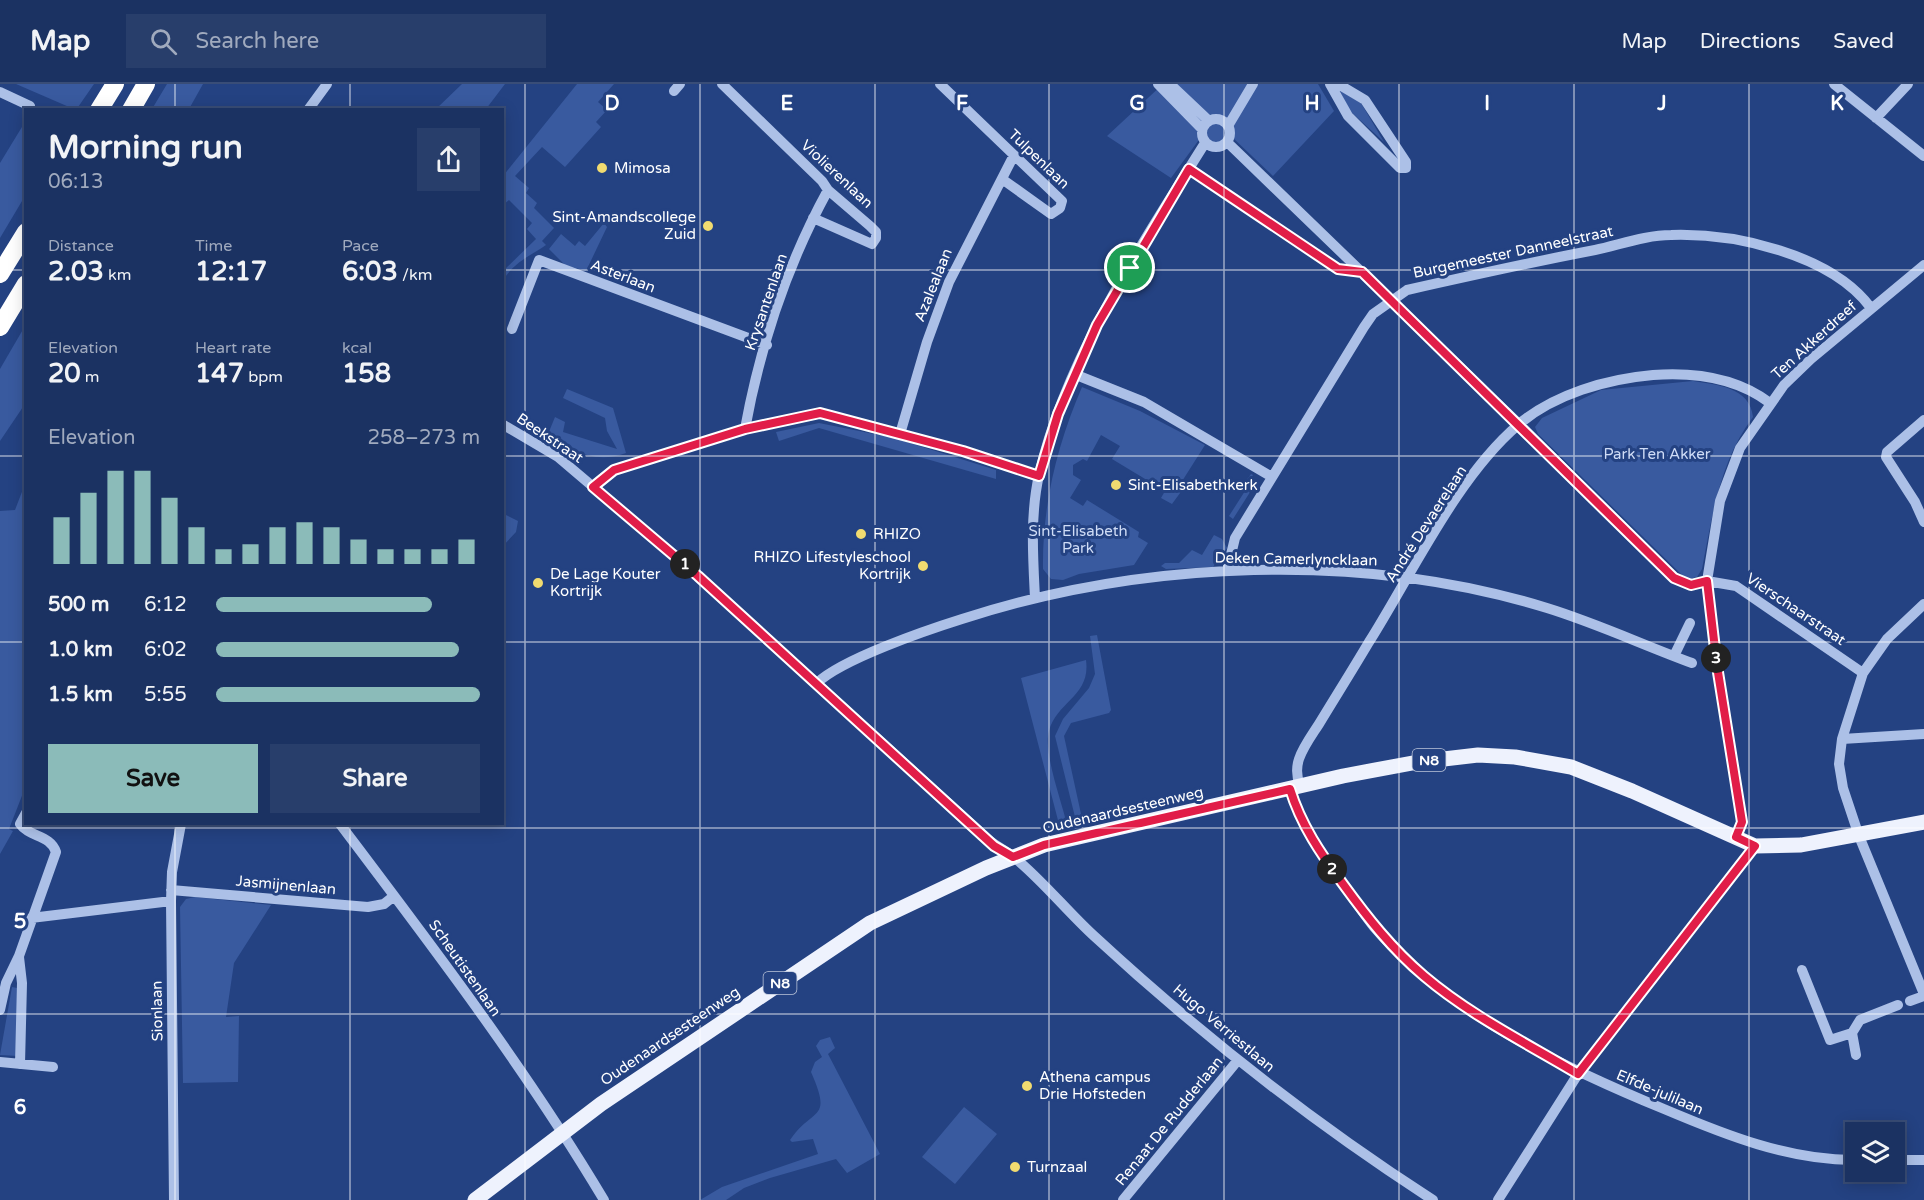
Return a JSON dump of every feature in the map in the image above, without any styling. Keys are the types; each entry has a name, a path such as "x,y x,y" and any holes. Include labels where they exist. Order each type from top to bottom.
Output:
{"highway":[{"path":"100,108 115,84"},
{"path":"132,108 146,84"},
{"path":"0,274 24,235"},
{"path":"0,327 24,287"}],"main road":[{"name":"Oudenaardsesteenweg","path":"475,1200 560,1133 870,923 1044,845 1295,787 1447,758 1478,755 1515,757 1571,767 1755,846 1793,846 1859,836"},
{"name":"N8","path":"1859,836 1924,822"}],"street":[{"path":"309,108 327,84"},
{"name":"Violierenlaan","path":"722,84 822,181 828,190 870,226 876,232 876,238 872,244 859,240 813,218"},
{"name":"Tulpenlaan","path":"940,84 1062,201 1060,208 1051,214 1002,179"},
{"path":"1158,84 1206,125"},
{"path":"1035,597 1033,556 1039,476 1074,374 1097,325 1205,143 1206,125 1170,84"},
{"path":"1228,126 1253,84"},
{"path":"1330,84 1348,117 1400,168 1406,168 1406,162 1395,143 1365,100 1338,84"},
{"path":"1834,84 1924,156"},
{"path":"1876,118 1908,84"},
{"path":"0,92 30,106"},
{"path":"1205,143 1216,148 1227,142 1230,135 1228,126 1219,119 1206,125"},
{"name":"Vierschaarstraat","path":"1227,142 1520,424 1674,578 1691,585 1707,581 1736,586 1863,673"},
{"name":"Azalealaan","path":"900,434 927,342 949,282 1014,156"},
{"path":"1189,169 1338,269 1362,272"},
{"name":"Krysantenlaan","path":"745,429 782,292 813,218 828,190"},
{"name":"Burgemeester Danneelstraat","path":"1227,571 1234,538 1364,327 1373,314 1389,300 1407,290 1669,235 1730,238 1783,251 1816,266 1845,284 1871,308"},
{"name":"Asterlaan","path":"512,329 539,260 766,345"},
{"name":"Ten Akkerdreef","path":"1736,837 1742,822 1717,666 1707,581 1720,501 1740,447 1770,403 1795,373 1924,265"},
{"path":"1074,374 1144,402 1272,477"},
{"name":"André Devaerelaan","path":"1295,787 1302,752 1459,494 1493,452 1520,424 1566,397 1597,385 1644,376 1672,374 1710,377 1747,388 1770,403"},
{"path":"593,487 614,470 745,429 820,413 974,454 1039,476"},
{"path":"1924,420 1887,452 1886,457 1915,502 1924,522"},
{"name":"Beekstraat","path":"504,425 558,457 698,576 994,846 1013,857"},
{"name":"Deken Camerlyncklaan","path":"817,683 850,663 939,626 1035,597 1113,581 1227,571 1287,571 1408,579 1545,607 1692,663"},
{"path":"1910,1000 1924,995 1859,836 1843,789 1839,764 1842,739 1863,673 1887,639 1924,604"},
{"path":"1674,656 1690,623"},
{"path":"1842,739 1924,734"},
{"name":"Elfde-julilaan","path":"1295,787 1300,818 1320,853 1375,927 1424,976 1492,1024 1578,1074 1719,1133 1807,1155 1845,1159"},
{"path":"0,1010 6,983 19,956 56,852 51,842 23,828 20,824 24,817"},
{"name":"Sionlaan","path":"174,1200 171,895 181,825"},
{"name":"Scheutistenlaan","path":"341,825 455,978 604,1200"},
{"path":"1498,1200 1578,1074 1755,846"},
{"name":"Hugo Verriestlaan","path":"1013,857 1060,899 1092,934 1238,1060 1335,1134 1433,1200"},
{"name":"Jasmijnenlaan","path":"31,918 171,895 368,907 384,904 394,896"},
{"path":"19,956 22,994 20,1064"},
{"path":"1802,970 1830,1040 1852,1033 1860,1020 1898,1005"},
{"path":"1852,1033 1856,1056"},
{"name":"Renaat De Rudderlaan","path":"1123,1200 1238,1060"},
{"path":"0,1062 53,1066"},
{"path":"1905,1160 1924,1160"}],"green space":[{"path":"16,84 94,84 77,108 71,108"},
{"path":"167,84 203,84 190,108 153,108"},
{"path":"462,84 505,84 487,108 437,108"},
{"path":"577,84 614,84 598,102 607,110 596,122 601,127 565,167 542,147 515,176 529,188 526,193 537,203 534,208 554,228 542,241 546,245 517,264 504,279 504,270 536,239 527,229 532,223 509,200 504,204 504,175"},
{"path":"1163,84 1318,84 1334,111 1273,176 1233,138 1216,148 1210,147 1201,137 1171,178 1107,136"},
{"path":"1339,90 1361,103 1384,142 1350,111"},
{"path":"24,124 24,198 0,238 0,163"},
{"path":"604,223 607,227 586,271 565,265 549,249 561,234 575,246 579,241 585,246"},
{"path":"24,328 24,405 0,441 0,369"},
{"name":"Park Ten Akker","path":"1693,381 1722,386 1739,393 1751,407 1753,417 1725,470 1714,509 1702,569 1697,577 1689,579 1682,575 1538,434 1535,427 1542,418 1601,390"},
{"name":"Sint-Elisabeth Park","path":"1082,387 1140,411 1205,445 1179,486 1183,489 1172,504 1161,498 1165,491 1112,459 1120,446 1101,435 1087,461 1083,459 1073,465 1073,475 1081,480 1070,498 1083,506 1087,500 1139,532 1138,537 1148,543 1134,565 1079,574 1063,580 1051,579 1043,569 1048,499 1058,453"},
{"path":"567,389 613,408 626,453 595,457 576,452 546,439 555,417 565,422 563,432 617,449 607,431 605,418 563,398"},
{"path":"819,423 894,438 996,470 996,479 819,428 779,441 776,432"},
{"path":"1251,474 1253,475 1246,486 1252,489 1233,519 1229,516 1245,491 1241,488"},
{"path":"24,487 24,791 9,829 13,831 0,854 0,511 15,510"},
{"path":"504,514 518,521 516,532 504,545"},
{"path":"1214,535 1222,539 1227,548 1213,567 1166,569 1161,566 1165,563 1179,563 1192,550 1202,555"},
{"path":"1097,635 1111,710 1109,713 1071,723 1064,736 1083,823 1077,825 1055,736 1063,719 1089,688 1095,674 1090,636"},
{"path":"1086,660 1086,672 1079,690 1059,712 1049,731 1051,764 1067,825 1060,828 1021,678"},
{"path":"195,897 271,905 234,963 226,1017 239,1016 238,1082 183,1083 180,907 186,899"},
{"path":"12,987 17,988 18,1056 0,1055"},
{"path":"830,1037 835,1048 828,1054 880,1154 847,1173 836,1159 770,1178 744,1188 726,1200 700,1200 722,1187 818,1154 813,1139 792,1142 790,1140 820,1107 820,1099 811,1072 815,1062 822,1057 816,1046 820,1040"},
{"path":"964,1107 997,1134 955,1184 922,1157"}],"place":[{"name":"Mimosa","path":"602,168"},
{"name":"Sint-Amandscollege Zuid","path":"708,226"},
{"name":"Sint-Elisabethkerk","path":"1116,485"},
{"name":"RHIZO","path":"861,534"},
{"name":"RHIZO Lifestyleschool Kortrijk","path":"923,566"},
{"name":"De Lage Kouter Kortrijk","path":"538,583"},
{"name":"Athena campus Drie Hofsteden","path":"1027,1086"},
{"name":"Turnzaal","path":"1015,1167"}],"route":[{"path":"1189,169 1338,269 1362,272 1520,424 1674,578 1683,584 1691,585 1707,581 1717,666 1742,822 1736,837 1755,846 1578,1074 1492,1024 1424,976 1375,927 1320,853 1300,818 1290,789 1044,845 1013,857 994,846 698,576 593,487 614,470 745,429 820,413 963,451 1039,476 1058,414 1074,374 1097,325 1130,268 1189,169"}]}
